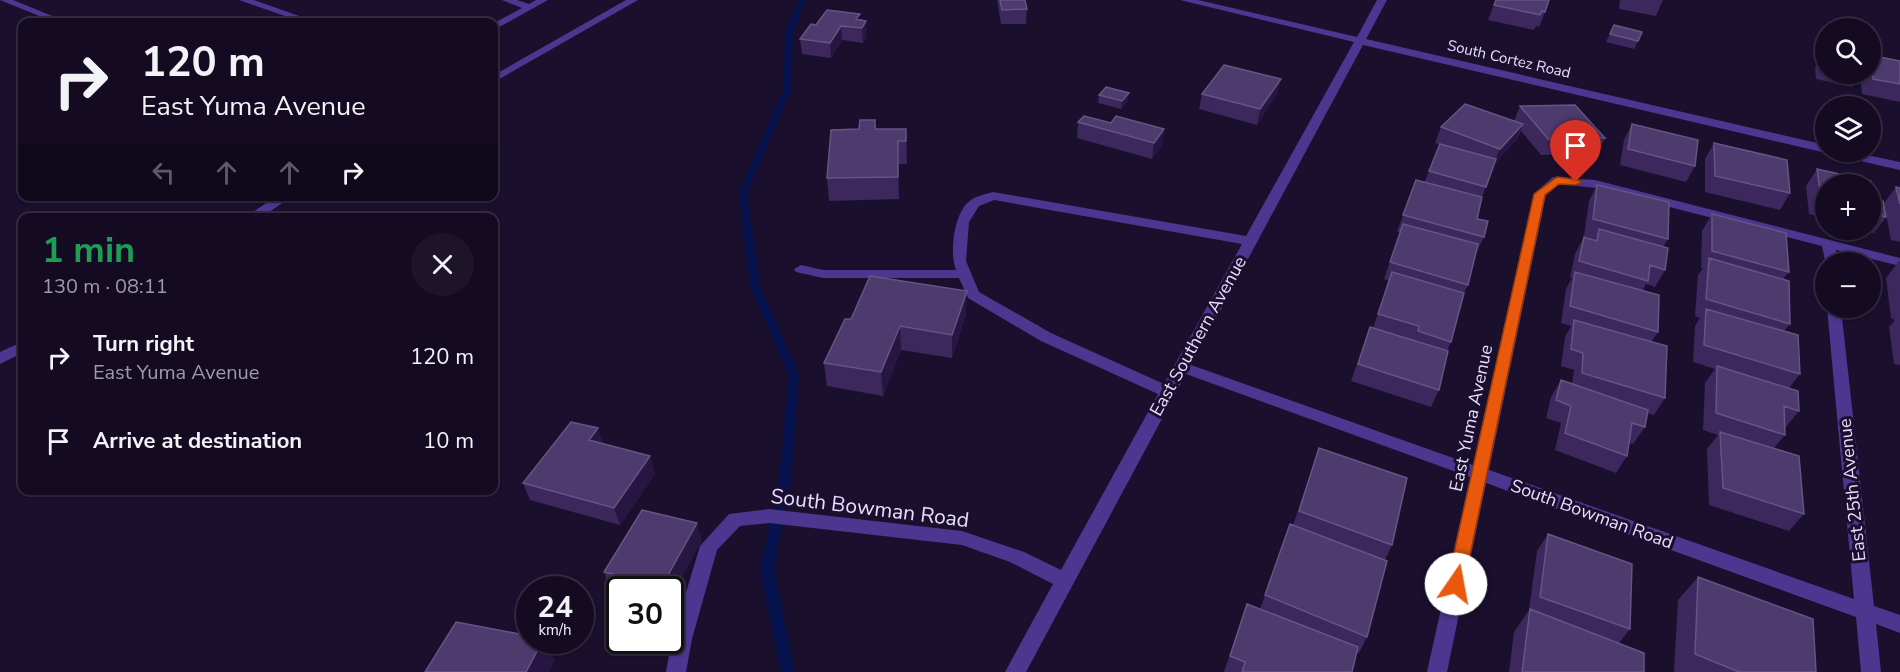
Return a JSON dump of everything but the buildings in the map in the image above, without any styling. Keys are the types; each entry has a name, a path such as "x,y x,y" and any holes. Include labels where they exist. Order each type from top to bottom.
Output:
{"street":[{"path":"4,0 51,18"},
{"path":"244,0 299,18"},
{"path":"507,0 530,7"},
{"path":"498,25 543,0"},
{"path":"498,77 633,0"},
{"name":"South Cortez Road","path":"1185,0 1815,146"},
{"name":"East Southern Avenue","path":"1015,672 1382,0"},
{"path":"1881,162 1900,166"},
{"name":"East Yuma Avenue","path":"1437,672 1540,194 1557,180 1595,184 1828,243"},
{"path":"1168,392 1046,337 973,294 959,261 962,222 974,203 993,196 1251,241"},
{"path":"258,213 279,201"},
{"path":"1829,252 1828,243 1900,262"},
{"path":"801,268 823,274 964,274"},
{"name":"East 25th Avenue","path":"1835,318 1870,672"},
{"path":"0,359 18,348"},
{"name":"South Bowman Road","path":"1181,367 1900,624"},
{"name":"South Bowman Road","path":"676,672 682,639 709,546 735,519 769,516 962,538 1017,556 1064,581"}],"waterway":[{"path":"788,672 767,569 785,478 794,375 755,286 743,193 787,90 789,33 801,3 806,0"}],"route":[{"path":"1456,584 1540,194 1557,180 1576,182"}]}
